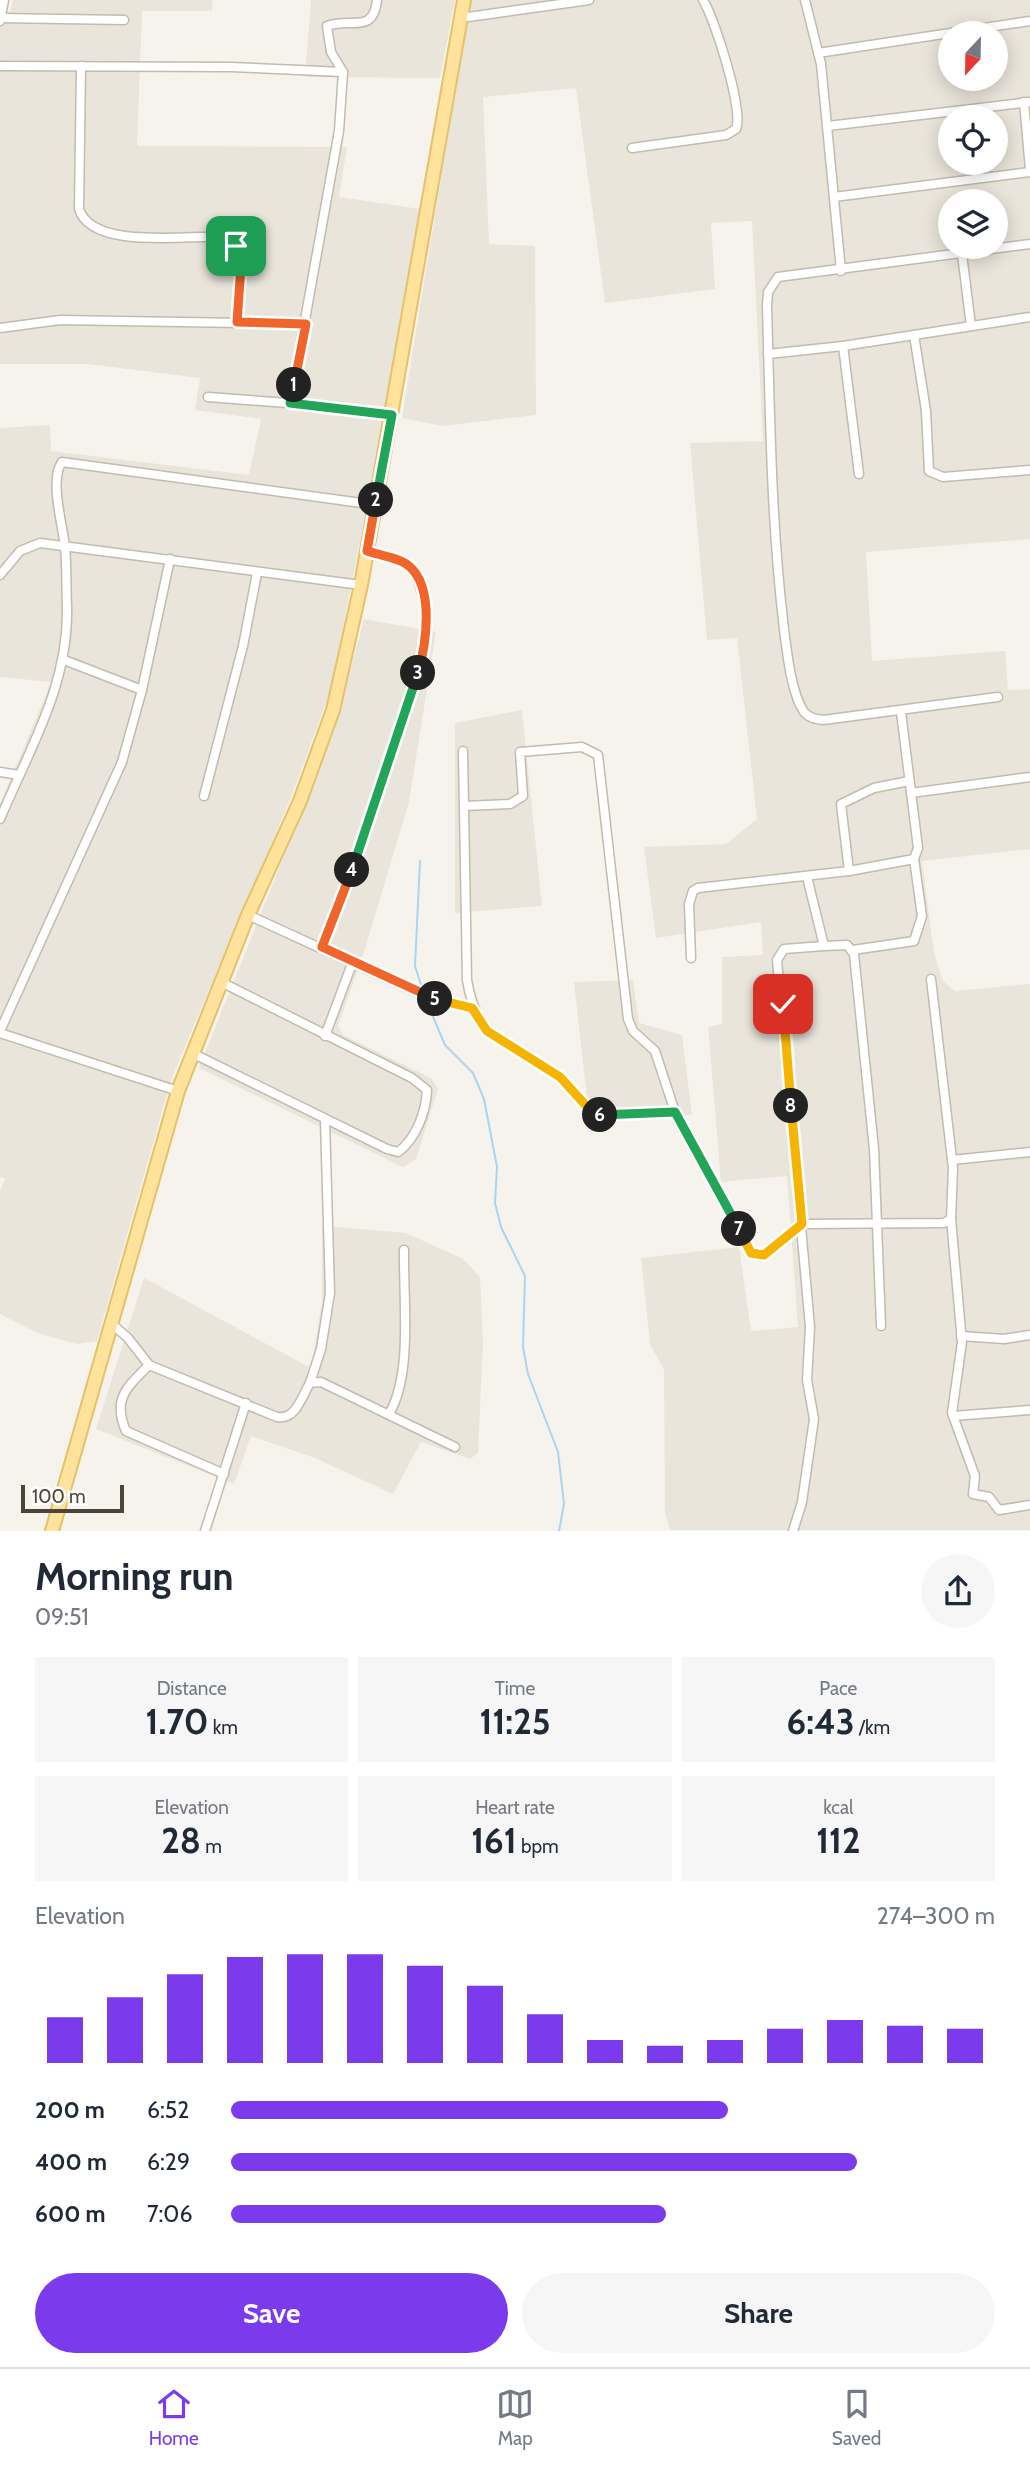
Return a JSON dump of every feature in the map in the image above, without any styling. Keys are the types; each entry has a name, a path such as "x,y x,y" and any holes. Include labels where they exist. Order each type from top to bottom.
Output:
{"main road":[{"path":"52,1531 178,1091 248,915 316,760 345,663 376,505 464,0"}],"street":[{"path":"4,0 0,19 124,20"},
{"path":"290,403 306,324 310,279 321,240 339,131 343,72 331,52 327,26 370,21 375,16 377,0"},
{"path":"461,18 582,0"},
{"path":"632,148 726,135 736,129 739,117 722,46 703,0"},
{"path":"805,0 818,53 828,126 841,271"},
{"path":"818,53 1030,21"},
{"path":"0,66 230,67 343,72"},
{"path":"81,66 79,209 82,218 107,234 148,238 222,237 230,240 240,255 237,322"},
{"path":"828,126 1027,102 1030,171 834,197"},
{"path":"1008,247 1030,244"},
{"path":"938,257 841,271 803,272 778,277 772,283 767,305 768,354 780,599 789,667 803,711 811,718 823,720 901,712 998,697"},
{"path":"963,259 971,326"},
{"path":"768,354 843,346 1030,317"},
{"path":"0,328 60,320 306,324"},
{"path":"914,335 926,411 929,471 943,477 1030,470"},
{"path":"843,346 859,474"},
{"path":"208,397 392,415"},
{"path":"0,819 45,724 64,660 67,624 65,547 58,496 59,467 62,462 376,505"},
{"path":"0,575 20,551 29,545 40,543 361,585"},
{"path":"322,947 354,866 419,670 427,631 424,598 416,575 407,564 367,551"},
{"path":"170,559 142,690 122,762 0,1032 178,1091"},
{"path":"204,796 243,646 257,573"},
{"path":"64,660 142,690"},
{"path":"793,1531 802,1502 814,1419 807,1380 810,1327 778,955 784,949 847,946 853,950 914,941 922,916 914,859 918,848 901,712"},
{"path":"464,806 510,804 523,796 520,752 582,747 598,755 628,1019 633,1031 655,1051 675,1112 751,1253 764,1255 802,1224 944,1223 951,1219"},
{"path":"463,751 467,980 472,1008 487,1031 560,1077 597,1115 675,1112"},
{"path":"0,772 19,775"},
{"path":"911,793 1030,777"},
{"path":"849,871 841,804 874,789 909,781"},
{"path":"691,958 689,904 693,891 698,888 807,877 914,859"},
{"path":"807,877 824,946"},
{"path":"248,915 425,996 472,1008"},
{"path":"853,950 862,1020 878,1223 881,1326"},
{"path":"325,1036 353,961"},
{"path":"931,979 952,1160 951,1219 961,1336 953,1416 975,1476 973,1494 989,1497 999,1510 1030,1505"},
{"path":"192,1053 326,1120 398,1152 409,1144 426,1104 427,1090 412,1078 221,982"},
{"path":"111,1323 128,1338 149,1366 286,1418 292,1415 310,1384 321,1349 330,1293 326,1120"},
{"path":"952,1160 1030,1152"},
{"path":"389,1414 399,1397 404,1367 404,1250"},
{"path":"961,1336 1004,1339 1030,1335"},
{"path":"149,1366 124,1391 121,1411 126,1431 164,1451 224,1474"},
{"path":"310,1384 321,1382 335,1387 455,1447"},
{"path":"205,1531 246,1403"},
{"path":"953,1416 1030,1410"}],"shaded area":[{"path":"13,0 213,0 212,11 142,11 137,146 347,147 339,197 420,209 370,492 330,692 292,795 172,1077 97,1341 77,1344 37,1333 0,1314 0,1191 5,1179 0,1177 0,805 51,682 0,677 0,428 50,425 51,451 249,475 261,419 195,410 200,378 88,364 0,364 0,12 10,12"},
{"path":"311,0 455,0 440,78 305,77"},
{"path":"470,0 1030,0 1030,539 866,552 872,661 1005,651 1008,690 1030,689 1030,849 922,861 934,953 943,981 955,991 1030,984 1030,1530 670,1530 665,1512 664,1370 650,1344 641,1258 739,1247 751,1331 798,1327 787,1176 721,1182 708,1027 722,1024 722,957 763,955 761,922 656,938 644,847 726,844 757,819 737,638 707,640 690,443 763,441 752,221 711,223 715,289 605,303 576,88 483,97 489,244 535,246 536,415 443,426 402,418"},
{"path":"364,619 436,632 409,802 365,949 338,1026 343,1035 431,1078 438,1089 416,1159 403,1167 199,1068 333,734"},
{"path":"522,710 542,906 455,913 455,723"},
{"path":"633,980 639,1023 682,1035 692,1115 598,1123 589,1116 574,982"},
{"path":"322,1226 406,1233 463,1259 480,1277 483,1342 478,1453 470,1459 421,1442 393,1494 315,1458 251,1436 234,1484 96,1429 144,1278 311,1368 322,1302"}],"waterway":[{"path":"420,861 415,966 423,991"},
{"path":"426,1000 445,1045 473,1073 484,1099 497,1167 495,1203 501,1227 525,1276 523,1347 528,1374 558,1452 564,1504 559,1531"}],"route":[{"path":"236,246 241,267 237,322 306,324 290,403 392,415 367,551 407,564 416,575 424,598 427,631 419,670 354,866 322,947 425,996 472,1008 487,1031 560,1077 597,1115 675,1112 751,1253 764,1255 776,1248 802,1224 783,1004"}]}
